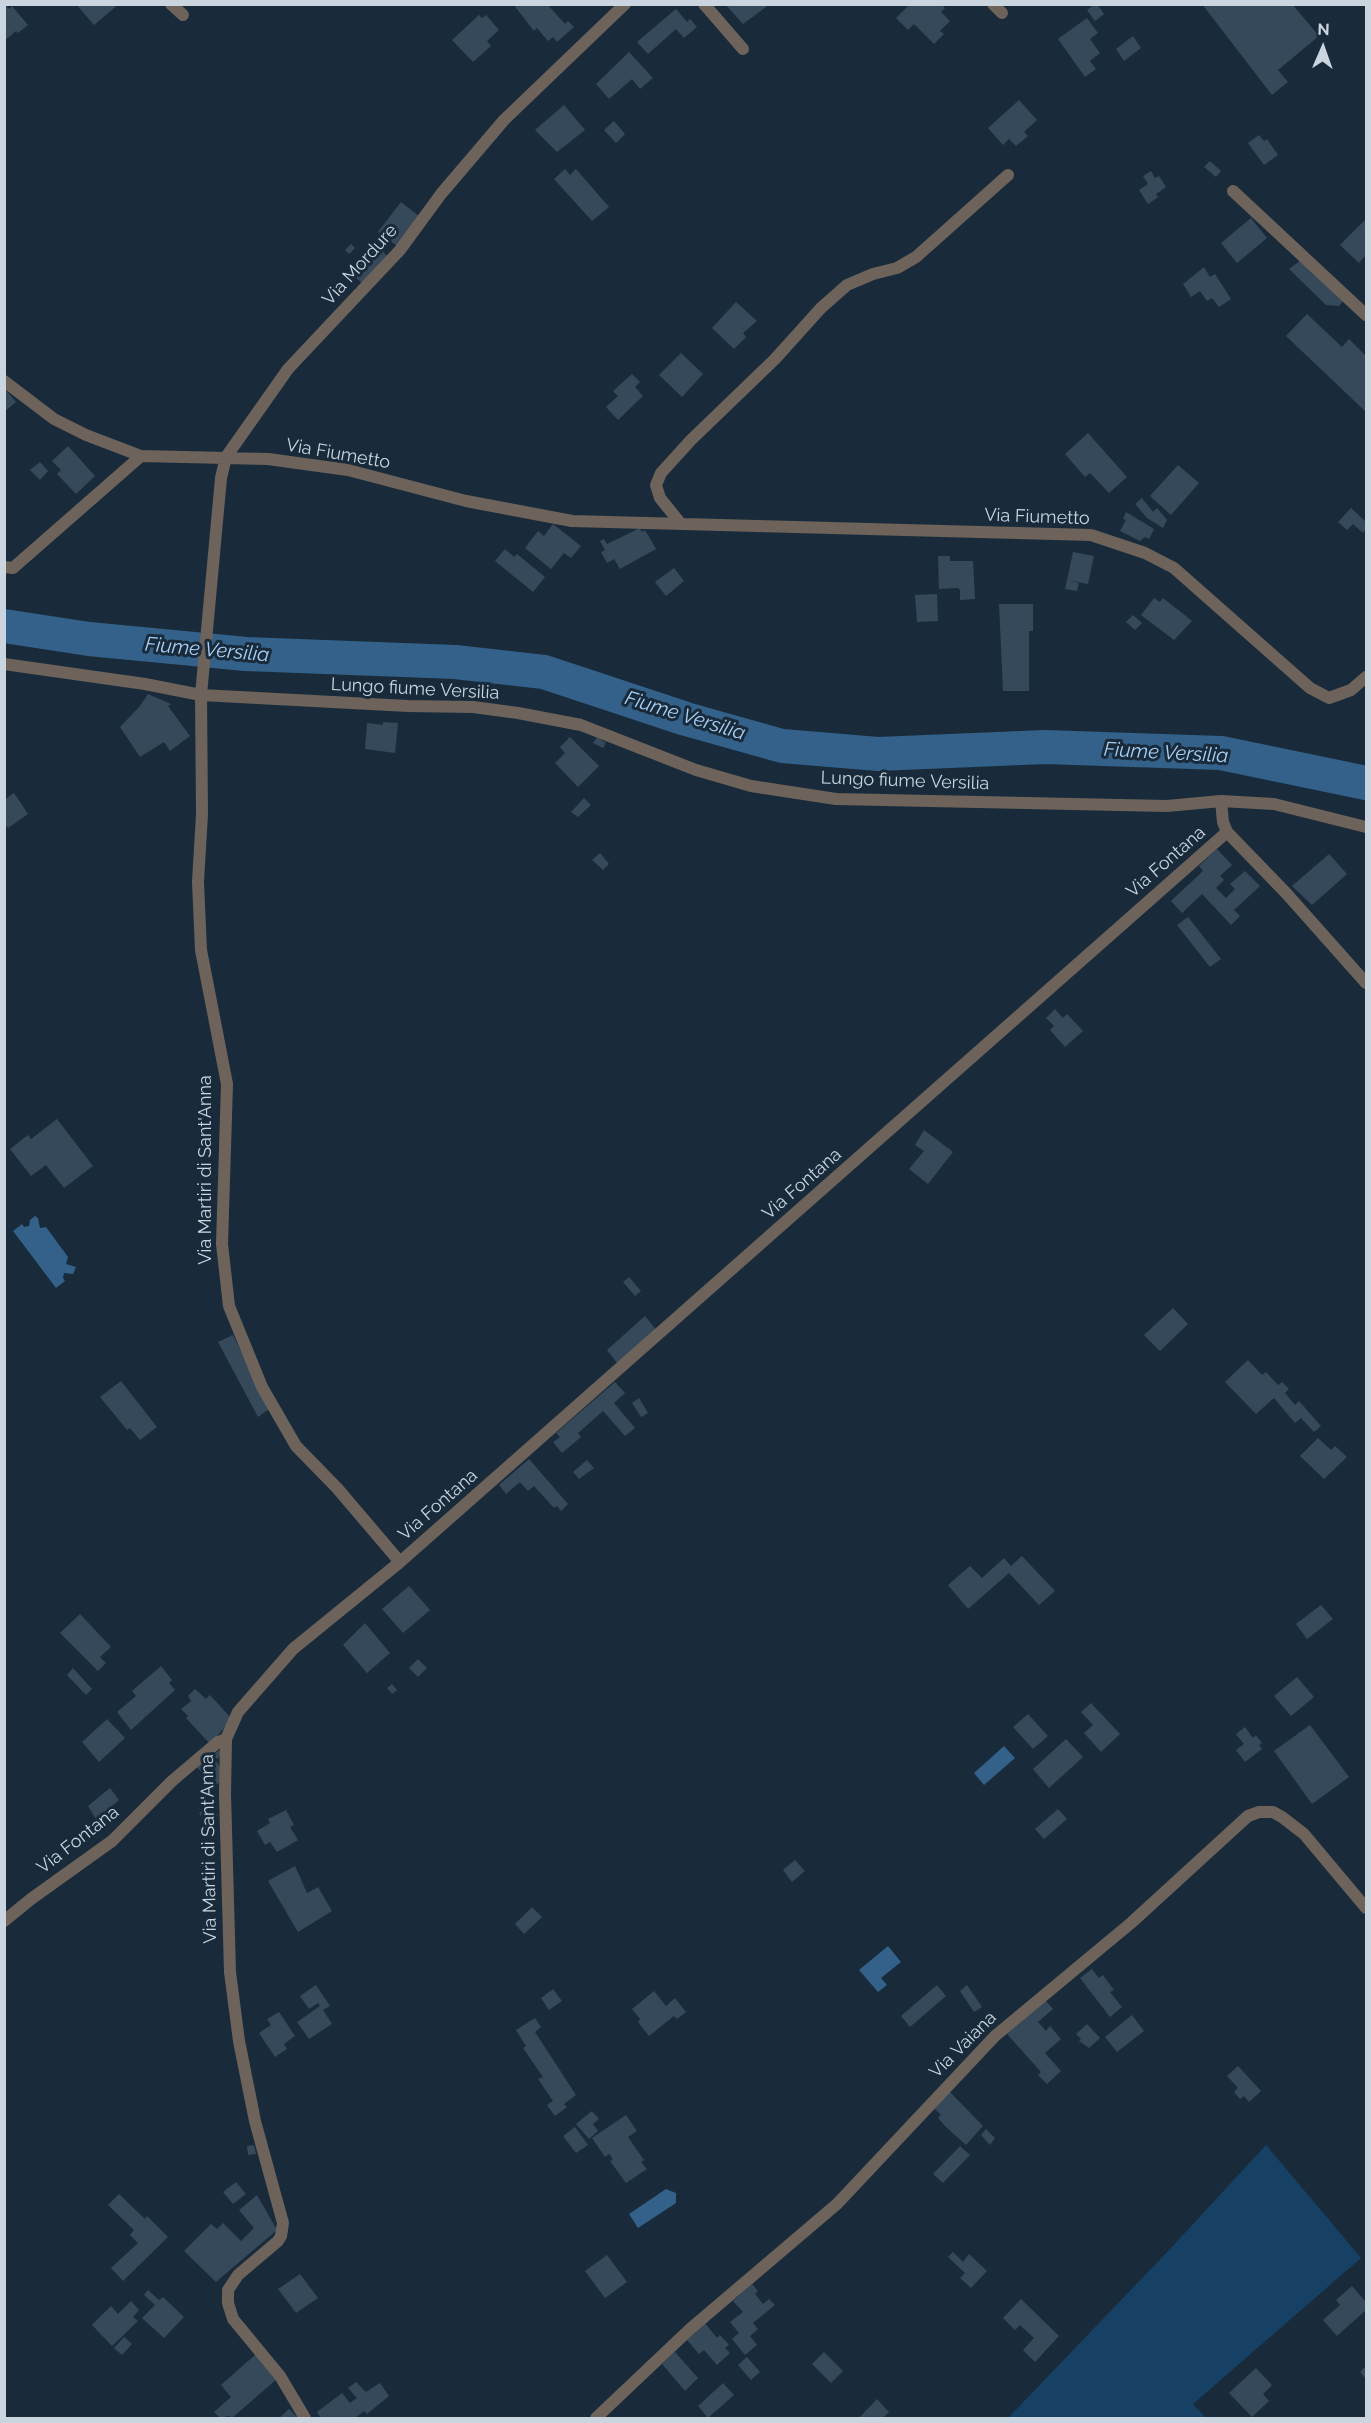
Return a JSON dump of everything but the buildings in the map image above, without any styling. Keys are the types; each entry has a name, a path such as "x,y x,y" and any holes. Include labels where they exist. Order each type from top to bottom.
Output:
{"street":[{"path":"171,4 183,15"},
{"name":"Via Mordure","path":"210,594 221,478 226,457 288,369 400,250 441,194 504,120 625,4"},
{"path":"704,4 743,49"},
{"path":"681,524 660,498 656,485 661,473 775,359 820,308 847,285 873,274 897,268 916,257 1008,175"},
{"path":"1233,191 1366,315"},
{"name":"Via Fiumetto","path":"4,381 54,419 86,435 141,456 268,459 348,470 466,501 572,521 1091,535 1145,553 1174,568 1310,688 1329,698 1352,690 1366,677"},
{"path":"4,567 13,568 141,456"},
{"name":"Via Martiri di Sant'Anna","path":"210,594 201,690 202,814 198,882 201,950 227,1084 222,1244 229,1306 262,1387 296,1446 337,1488 400,1562 293,1649 238,1712 226,1739 225,1794 230,1972 239,2041 255,2121 283,2223 278,2241 238,2275 228,2290 228,2303 233,2319 280,2376 305,2418"},
{"path":"4,664 201,690"},
{"name":"Lungo fiume Versilia","path":"201,690 408,706 472,707 518,713 581,725 696,770 751,786 836,799 1167,806 1221,801 1274,804 1366,827"},
{"name":"Via Fontana","path":"1221,801 1223,822 1227,832 1286,893 1366,983"},
{"name":"Via Fontana","path":"400,1562 1227,832"},
{"name":"Via Fontana","path":"4,1921 112,1841 172,1781 218,1742 226,1739"},
{"name":"Via Vaiana","path":"596,2418 690,2329 837,2204 995,2036 1131,1923 1248,1816 1266,1812 1282,1816 1304,1834 1366,1908"}],"shaded area":[{"path":"35,1216 38,1218 40,1228 46,1227 68,1257 66,1264 76,1267 73,1274 64,1273 65,1281 56,1288 13,1231 22,1224 24,1227 29,1226 30,1220"},
{"path":"1004,1746 1015,1758 984,1785 974,1773"},
{"path":"888,1946 901,1962 881,1978 887,1985 878,1992 859,1970"},
{"path":"1266,2145 1361,2258 1193,2404 1206,2418 1008,2418 1171,2248"},
{"path":"666,2189 676,2193 676,2203 638,2228 629,2214"}],"waterway":[{"name":"Fiume Versilia","path":"4,626 89,639 246,654 455,662 544,672 686,719 782,746 878,754 1045,747 1221,753 1366,783"}]}
